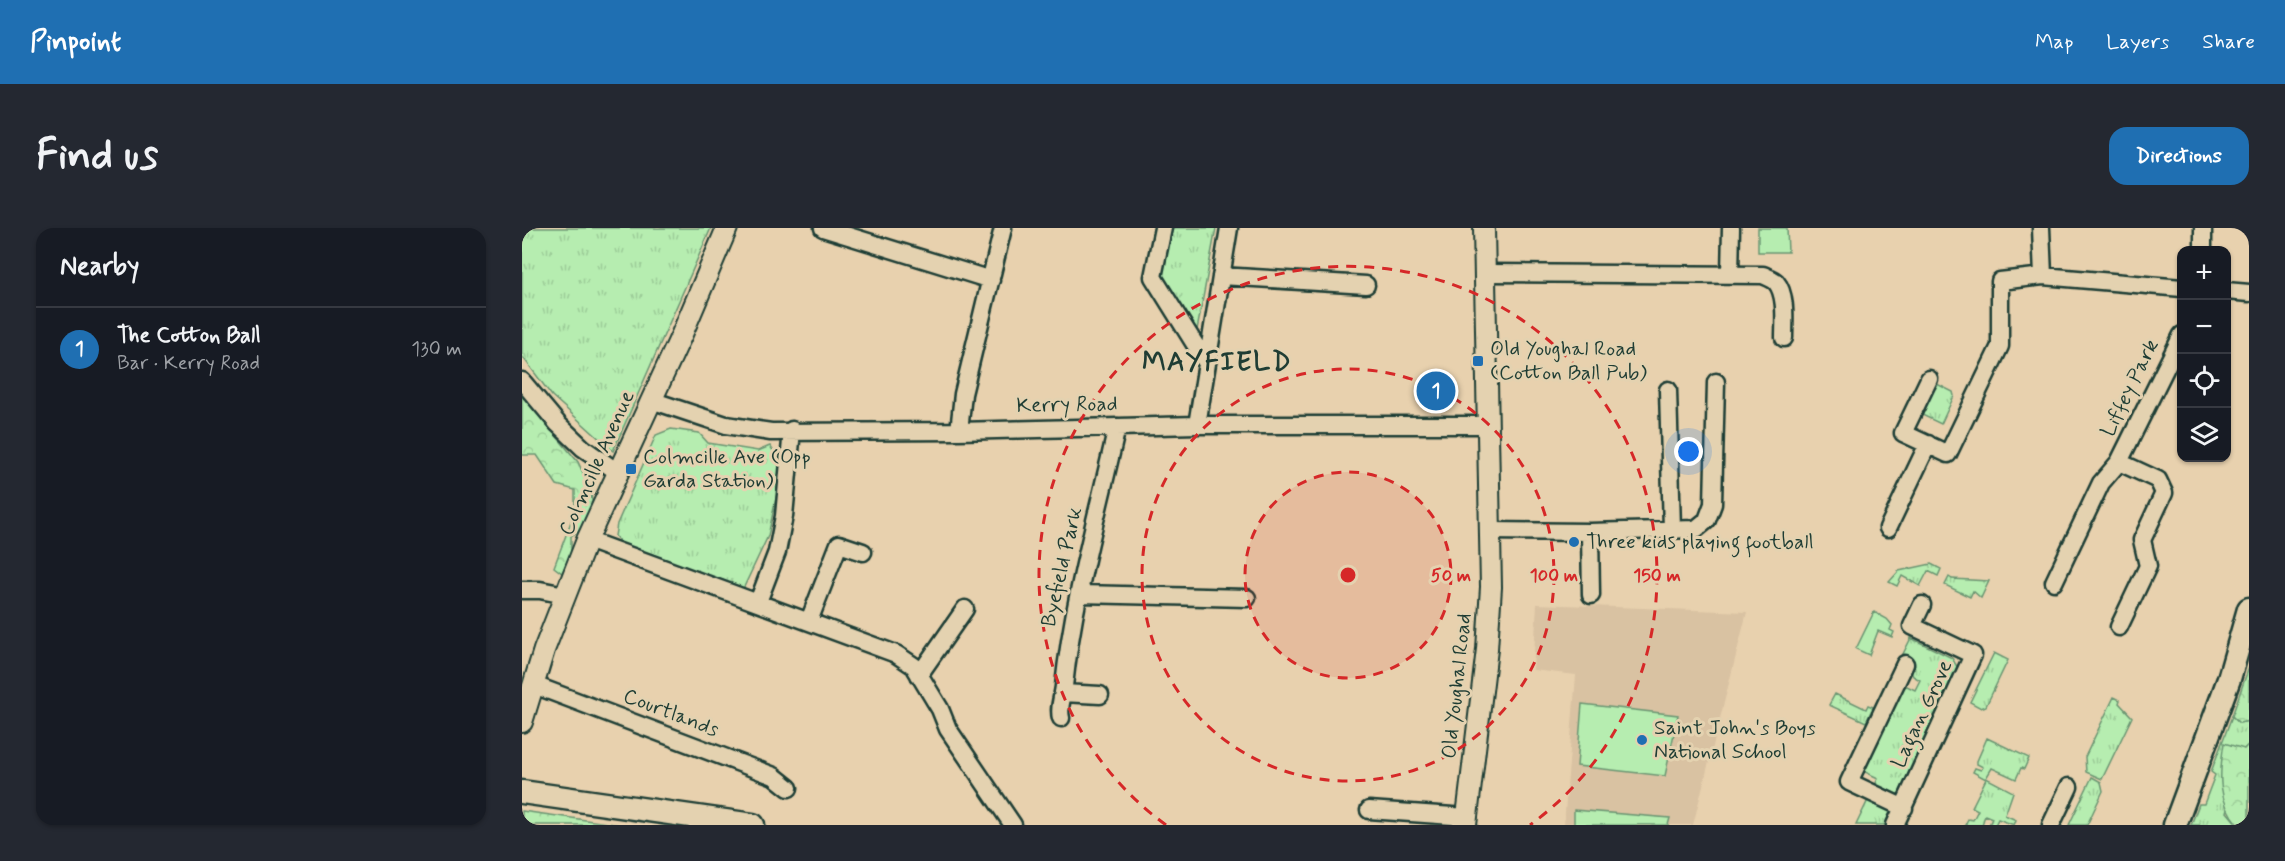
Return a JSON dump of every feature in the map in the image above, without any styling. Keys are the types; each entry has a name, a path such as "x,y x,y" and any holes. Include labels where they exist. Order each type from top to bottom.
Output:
{"main road":[{"path":"2175,825 2229,679 2249,609"},
{"path":"522,792 753,825"}],"street":[{"name":"Colmcille Avenue","path":"522,722 565,595 727,228"},
{"path":"823,228 991,280"},
{"path":"959,430 963,394 1003,228"},
{"path":"1163,228 1153,277 1206,362"},
{"path":"1197,425 1229,228"},
{"name":"Old Youghal Road","path":"1467,821 1487,649 1491,586 1484,228"},
{"path":"1730,274 1731,228"},
{"path":"2041,228 2043,276"},
{"path":"2203,228 2203,246"},
{"path":"1485,273 1763,275 1775,281 1782,301 1784,338"},
{"path":"1221,276 1366,285"},
{"path":"1929,379 1904,433 1948,454 2000,346 2000,281 2043,276 2177,288"},
{"path":"2231,291 2249,293"},
{"name":"Liffey Park","path":"2054,582 2101,483 2119,462 2177,343"},
{"path":"522,381 558,424 583,448 619,473"},
{"path":"1490,531 1590,532 1696,529 1707,520 1713,504 1716,382"},
{"path":"1668,390 1672,530"},
{"name":"Kerry Road","path":"651,400 734,427 771,432 1197,425 1488,425"},
{"name":"Byefield Park","path":"1061,718 1059,711 1064,693 1069,640 1117,427"},
{"path":"758,602 777,552 784,516 792,430"},
{"path":"1888,528 1928,444"},
{"name":"Liffey Park","path":"2119,462 2158,480 2164,493 2142,540 2148,566 2119,627"},
{"path":"1590,532 1591,595"},
{"path":"588,540 896,654 914,666 940,709 948,729 1013,825"},
{"path":"809,621 839,544 863,552"},
{"path":"522,590 540,590 565,595"},
{"path":"1080,594 1247,598"},
{"name":"Lagan Grove","path":"1895,825 1974,655 1912,626 1922,605"},
{"path":"919,675 965,609"},
{"name":"Lagan Grove","path":"1904,808 1849,782 1905,664"},
{"name":"Courtlands","path":"534,686 774,776 789,788"},
{"path":"1064,693 1100,695"},
{"path":"2051,825 2069,787"},
{"path":"1369,810 1467,821"}],"shaded area":[{"name":"Saint John's Boys National School","path":"1537,604 1747,612 1693,825 1564,825 1576,675 1533,670"}],"green space":[{"path":"522,228 711,228 613,451 552,396 522,356"},
{"path":"1170,228 1216,228 1197,330 1159,275"},
{"path":"1758,228 1787,228 1788,252 1758,252"},
{"path":"1935,383 1953,392 1954,396 1941,424 1920,414"},
{"path":"522,395 578,462 590,488 594,513 583,528 571,536 571,554 562,573 554,567 575,511 575,490 557,485 537,455 522,455"},
{"path":"671,429 699,433 708,443 758,451 770,446 783,465 768,536 743,589 621,543 615,536 617,524 656,435"},
{"path":"1931,564 1941,569 1938,576 1928,571 1920,586 1902,576 1897,586 1889,582 1899,571"},
{"path":"1949,577 1989,581 1981,598 1973,591 1970,597 1945,585"},
{"path":"1874,612 1887,619 1892,625 1890,630 1894,632 1892,637 1878,631 1869,655 1856,649"},
{"path":"1911,638 1952,658 1959,670 1901,794 1893,797 1874,788 1878,778 1863,769 1901,688 1907,686 1915,690 1920,680 1913,676 1911,671 1914,660 1903,654"},
{"path":"1994,653 2008,660 1986,706 1981,708 1970,702"},
{"path":"2249,667 2249,721 2239,723 2232,716"},
{"path":"1835,694 1866,709 1868,705 1873,707 1866,722 1829,705"},
{"path":"2114,697 2120,700 2119,703 2132,717 2102,779 2086,772 2085,757"},
{"path":"1582,704 1678,715 1665,776 1577,766"},
{"path":"2232,716 2239,723 2249,721 2249,744 2244,749 2227,812 2238,825 2191,825 2199,804 2204,804 2215,775 2211,772"},
{"path":"1987,738 2029,758 2016,779 1992,768 1986,778 2013,792 2005,815 2016,820 2014,825 1998,819 1995,825 1989,825 1992,818 1985,815 1982,825 1965,825 1968,819 1973,820 1978,810 1972,807 1986,779 1973,772 1975,768 1981,770 1983,767 1977,764 1977,761"},
{"path":"2224,743 2244,749 2249,744 2249,825 2238,825 2226,806 2221,786"},
{"path":"2092,777 2101,782 2103,791 2087,825 2069,825"},
{"path":"1869,798 1888,807 1892,812 1889,825 1856,825"},
{"path":"1574,810 1670,818 1668,825 1574,825"},
{"path":"522,811 621,825 522,825"}],"place":[{"name":"Old Youghal Road (Cotton Ball Pub)","path":"1478,361"},
{"name":"The Cotton Ball","path":"1436,391"},
{"name":"Colmcille Ave (Opp Garda Station)","path":"631,469"},
{"name":"Three kids playing football","path":"1574,542"},
{"name":"Saint John's Boys National School","path":"1642,740"}],"district":[{"name":"MAYFIELD","path":"1217,362"}]}
